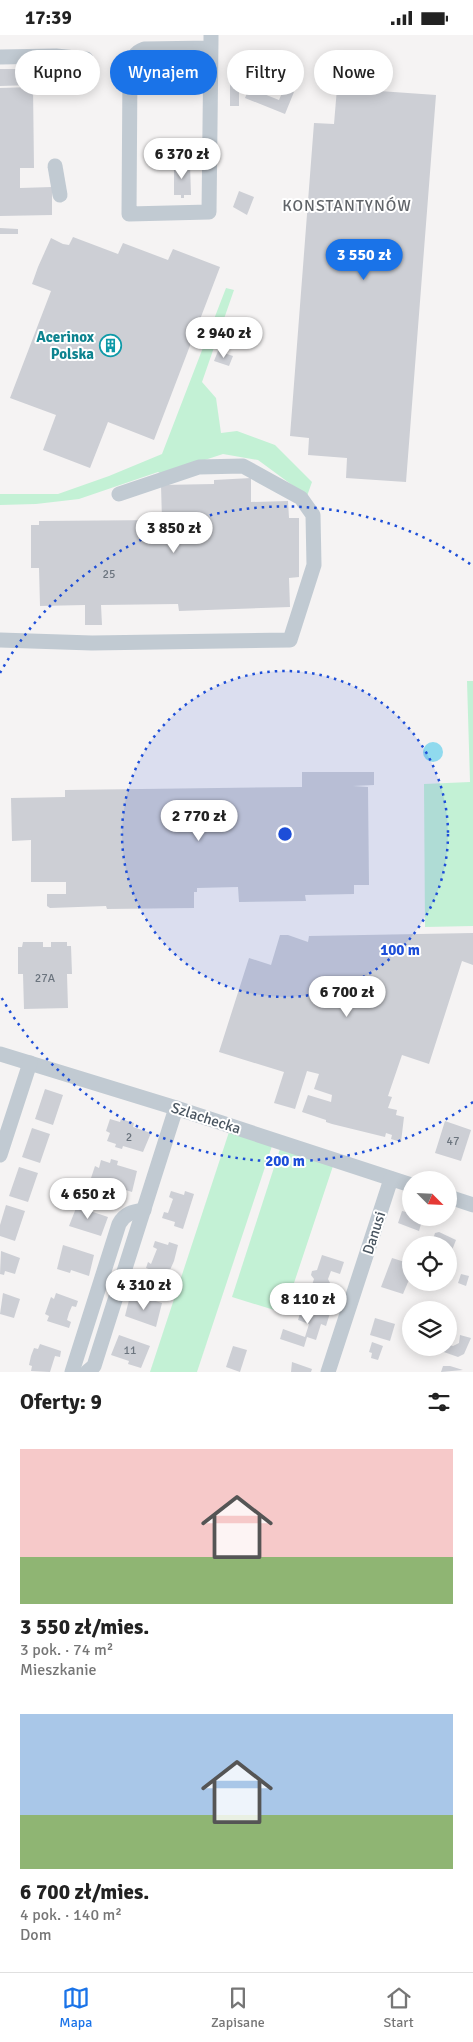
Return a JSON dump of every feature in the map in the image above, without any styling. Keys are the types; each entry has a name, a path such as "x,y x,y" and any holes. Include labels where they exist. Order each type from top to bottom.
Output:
{"street":[{"path":"211,42 210,212 129,214 130,67 133,59 137,51 144,49 211,42"},
{"path":"0,57 15,57"},
{"path":"54,166 60,195"},
{"path":"0,640 92,643 290,640 314,565 313,515 301,498 243,466 199,467 120,494"},
{"name":"Szlachecka","path":"0,1054 176,1108 402,1182"},
{"path":"0,1155 30,1063"},
{"path":"87,1372 94,1366 176,1108"},
{"name":"Danusi","path":"328,1372 392,1179"},
{"path":"458,1200 473,1205"},
{"path":"72,1372 119,1224 123,1217 131,1212 144,1210"}],"green space":[{"path":"226,288 234,290 202,382 216,398 221,433 237,431 275,445 312,482 307,496 258,460 223,454 162,474 158,472 79,499 36,504 0,505 0,494 58,494 109,476 162,454"},
{"path":"467,681 473,681 473,926 425,927 424,784 470,782"},
{"path":"229,1132 272,1146 197,1372 150,1372"},
{"path":"280,1149 333,1166 284,1313 232,1297"}],"water":[{"path":"433,742 440,745 443,752 440,759 433,762 426,759 423,752 426,745"}],"building":[{"path":"0,69 15,69 15,86 0,86"},
{"path":"0,88 15,88 15,95 33,95 34,168 20,168 20,188 52,187 52,215 0,216"},
{"path":"393,92 436,95 406,482 346,478 347,458 308,455 309,438 290,436 314,123 334,124 336,95 393,95"},
{"path":"230,95 239,95 239,106 230,106"},
{"path":"246,95 266,95 279,100 281,95 293,95 285,114 245,98"},
{"path":"174,164 190,164 191,195 184,195 184,198 181,198 181,195 174,195"},
{"path":"239,191 254,197 247,215 233,207"},
{"path":"0,228 18,229 18,234 0,234"},
{"name":"Acerinox Polska","path":"73,237 118,254 123,243 168,260 173,249 220,267 154,440 108,422 90,468 43,450 56,415 10,398 51,291 32,284 38,267 51,238 69,245"},
{"path":"218,351 233,356 229,366 214,361"},
{"path":"251,478 251,502 288,501 289,518 299,518 299,577 289,578 290,607 179,611 178,604 101,605 102,625 85,625 85,605 40,606 39,568 31,568 31,525 39,525 39,521 162,520 161,485 214,484 214,480"},
{"path":"302,772 374,772 374,785 353,786 368,787 369,885 354,885 354,894 305,895 306,901 239,902 238,887 197,888 197,892 194,892 194,908 107,909 106,906 50,908 47,906 47,894 66,894 66,882 31,882 31,840 12,841 11,798 65,797 65,790 302,787"},
{"path":"473,933 473,965 462,961 429,1064 402,1055 388,1096 392,1097 388,1108 397,1110 396,1115 404,1117 401,1142 391,1139 392,1135 386,1133 385,1137 332,1124 302,1112 308,1095 331,1102 332,1095 314,1089 319,1074 307,1071 295,1109 274,1103 284,1072 219,1052 249,958 271,965 280,935 288,935 308,942 309,936"},
{"path":"23,942 43,942 43,947 51,947 51,942 67,942 67,946 71,946 72,974 67,974 68,1008 24,1009 23,974 18,974 18,947 22,947"},
{"path":"45,1089 63,1095 53,1125 35,1119"},
{"path":"110,1119 120,1122 121,1119 134,1123 133,1127 151,1133 143,1152 123,1146 122,1149 115,1147 116,1144 107,1141 110,1133 106,1131"},
{"path":"445,1121 471,1130 461,1161 435,1153"},
{"path":"32,1128 50,1134 40,1163 22,1157"},
{"path":"111,1159 118,1161 117,1165 137,1171 132,1192 113,1186 112,1189 99,1185 100,1181 91,1178 95,1166 99,1168 101,1160 110,1163"},
{"path":"19,1167 38,1173 28,1202 9,1196"},
{"path":"171,1191 184,1195 185,1191 194,1194 183,1229 174,1226 175,1222 162,1218 164,1212 168,1213 173,1199 169,1197"},
{"path":"78,1203 91,1207 90,1211 108,1217 101,1236 69,1226"},
{"path":"6,1205 25,1211 15,1241 0,1236 0,1225"},
{"path":"402,1211 402,1225 398,1223"},
{"path":"406,1226 420,1226 419,1231"},
{"path":"439,1232 448,1236 434,1236 435,1233"},
{"path":"155,1241 168,1245 169,1242 178,1245 174,1261 166,1279 157,1276 159,1273 146,1268 148,1262 151,1264 157,1249 153,1247"},
{"path":"63,1245 94,1255 89,1276 71,1270 70,1273 57,1269"},
{"path":"1,1251 20,1258 15,1274 5,1271 4,1275 0,1274"},
{"path":"322,1255 344,1262 340,1274 331,1271 328,1279 330,1283 327,1283 325,1289 312,1285 314,1279 311,1275 312,1271 317,1270"},
{"path":"392,1258 402,1261 403,1294 381,1287"},
{"path":"461,1274 469,1276 466,1286 458,1283"},
{"path":"3,1293 20,1299 14,1318 0,1314"},
{"path":"56,1293 78,1301 76,1307 72,1306 69,1313 67,1320 71,1322 69,1328 47,1321 49,1316 45,1314 51,1297 54,1299"},
{"path":"130,1296 148,1302 149,1299 162,1303 156,1327 125,1316"},
{"path":"303,1304 315,1308 316,1305 326,1308 325,1312 330,1313 326,1326 321,1324 316,1340 307,1337 304,1347 280,1339 283,1329 305,1337 309,1324 298,1320"},
{"path":"375,1318 395,1324 390,1341 370,1335"},
{"path":"119,1335 150,1346 141,1368 128,1364 129,1361 111,1355"},
{"path":"460,1335 471,1338 464,1354 458,1357 455,1356 457,1356 457,1344 459,1343"},
{"path":"372,1342 383,1346 378,1360 371,1358 372,1353 369,1352"},
{"path":"40,1344 61,1351 60,1357 55,1356 50,1372 31,1371 32,1366 29,1365 31,1356 34,1348 38,1349"},
{"path":"233,1346 247,1350 240,1372 226,1367"},
{"path":"292,1362 312,1369 311,1372 291,1372"},
{"path":"443,1366 450,1366 463,1370 441,1372"}],"place":[{"name":"Acerinox Polska","path":"110,346"}],"district":[{"name":"KONSTANTYNÓW","path":"347,206"}]}
